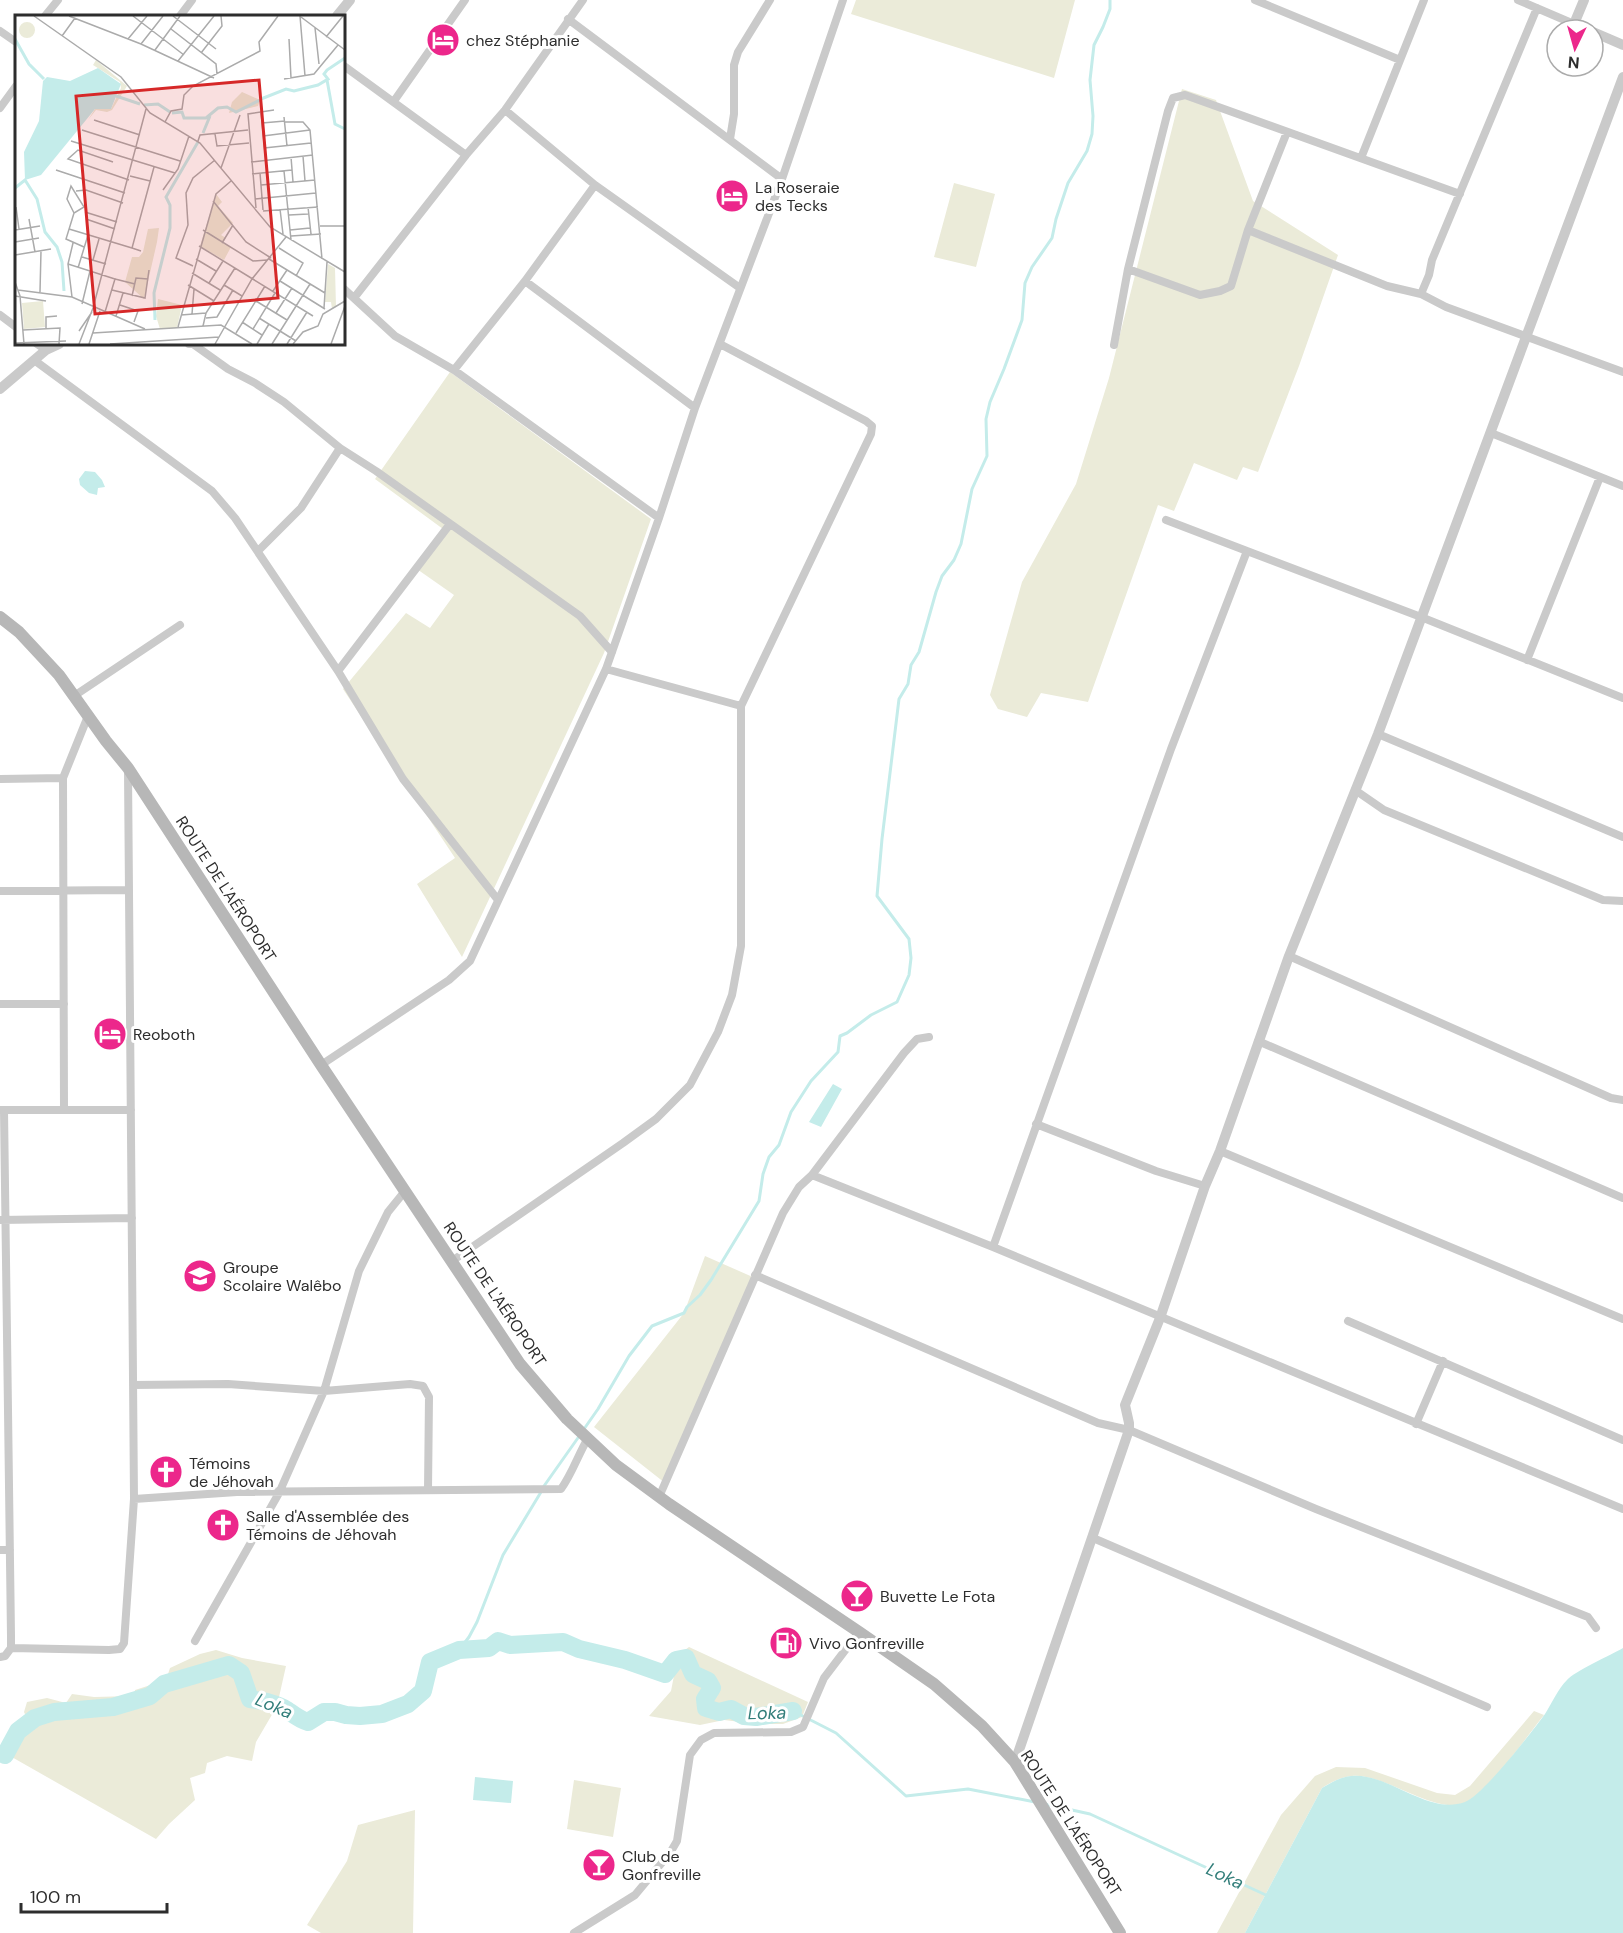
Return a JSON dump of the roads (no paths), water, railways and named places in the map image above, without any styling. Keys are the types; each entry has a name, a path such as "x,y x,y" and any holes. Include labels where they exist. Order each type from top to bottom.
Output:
{"main road":[{"name":"ROUTE DE L'AÉROPORT","path":"0,617 19,633 59,675 128,768 321,1065 520,1364 567,1419 616,1465 659,1497 934,1684 982,1726 1015,1762 1120,1933"}],"street":[{"path":"46,15 58,0"},
{"path":"181,15 192,0"},
{"path":"338,15 350,0"},
{"path":"393,101 465,0"},
{"path":"354,298 466,155 505,110 583,0"},
{"path":"730,139 734,114 734,65 738,52 771,0"},
{"path":"321,1065 449,980 470,961 606,669 695,408 782,179 843,0"},
{"path":"1255,0 1400,60"},
{"path":"1361,158 1424,0"},
{"path":"1518,0 1560,18"},
{"path":"1576,18 1584,0"},
{"path":"1421,294 1432,260 1537,8"},
{"path":"568,19 782,179"},
{"path":"0,31 15,41"},
{"path":"1605,37 1623,45"},
{"path":"345,67 466,155"},
{"path":"1015,1762 1129,1430 1125,1405 1160,1318 1205,1186 1220,1151 1289,956 1378,734 1623,77"},
{"path":"0,108 15,87"},
{"path":"1114,345 1128,269 1173,98 1185,95 1460,194"},
{"path":"505,110 596,185 740,288"},
{"path":"1128,269 1200,295 1231,286 1248,230 1287,132"},
{"path":"454,370 525,281 596,185"},
{"path":"1248,230 1387,286 1421,294 1446,307 1623,372"},
{"path":"525,281 695,408"},
{"path":"345,290 395,336 454,370 659,518"},
{"path":"0,315 15,326"},
{"path":"452,1261 656,1119 690,1084 718,1032 732,995 741,946 741,706 871,434 872,426 720,344"},
{"path":"192,345 284,402 340,448 580,616 612,651"},
{"path":"0,389 34,360 42,347"},
{"path":"34,360 212,491 235,518 258,551 338,671 404,779 498,900"},
{"path":"1491,433 1623,486"},
{"path":"258,551 301,508 340,448"},
{"path":"1527,660 1600,477"},
{"path":"1166,520 1421,617 1623,698"},
{"path":"338,671 450,524"},
{"path":"993,1246 1171,748 1247,551"},
{"path":"74,696 180,625"},
{"path":"606,669 741,706"},
{"path":"64,1110 63,778 88,716"},
{"path":"1378,734 1623,837"},
{"path":"11,1648 120,1649 124,1643 134,1498 128,768"},
{"path":"0,779 63,778"},
{"path":"1355,790 1384,810 1603,900 1623,901"},
{"path":"0,891 129,890"},
{"path":"1289,956 1611,1098 1623,1100"},
{"path":"0,1004 64,1004"},
{"path":"659,1497 783,1213 799,1187 812,1175 904,1053 917,1039 929,1037"},
{"path":"1258,1041 1623,1198"},
{"path":"0,1657 5,1656 11,1648 10,1550 4,1438 2,1110 131,1110"},
{"path":"1036,1124 1156,1171 1205,1186"},
{"path":"1220,1151 1623,1319"},
{"path":"812,1175 993,1246 1160,1318 1623,1509"},
{"path":"195,1641 279,1492 324,1391 359,1271 388,1212 405,1191"},
{"path":"3,1220 132,1218"},
{"path":"755,1275 1098,1423 1129,1430 1316,1509 1588,1617 1596,1628"},
{"path":"1348,1320 1623,1440"},
{"path":"1416,1424 1443,1361"},
{"path":"133,1385 228,1384 324,1391 410,1384 423,1386 429,1397 428,1490"},
{"path":"134,1498 237,1492 561,1489 570,1477 572,1467 588,1438"},
{"path":"1093,1538 1487,1707"},
{"path":"0,1550 10,1550"},
{"path":"574,1933 635,1895 670,1853 677,1841 690,1755 701,1740 714,1733 783,1733 803,1727 824,1678 859,1632"}],"water":[{"path":"85,471 95,472 102,480 105,487 98,488 97,495 89,493 80,485 79,479"},
{"path":"833,1084 842,1089 821,1127 809,1122"},
{"path":"1623,1648 1623,1933 1245,1933 1322,1788 1343,1778 1365,1777 1379,1780 1422,1799 1437,1803 1451,1805 1465,1802 1483,1788 1529,1735 1571,1676"},
{"path":"475,1777 513,1781 511,1803 473,1800"}],"waterway":[{"path":"584,1429 629,1356 652,1326 684,1313 711,1280 759,1201 763,1174 769,1157 779,1145 791,1112 811,1081 838,1052 840,1036 871,1015 897,1002 909,975 911,958 909,939 877,896 899,699 908,684 911,665 919,652 942,576 954,560 961,544 972,489 987,456 986,419 990,402 1022,320 1025,283 1032,267 1052,238 1068,183 1087,151 1092,134 1090,80 1094,45 1110,9 1110,0"},
{"path":"544,1486 580,1435"},
{"path":"459,1650 477,1622 503,1555 541,1492"},
{"name":"Loka","path":"5,1755 18,1731 35,1718 54,1712 113,1707 150,1696 164,1684 229,1665 241,1673 250,1699 278,1706 308,1722 324,1712 360,1716 382,1714 408,1704 423,1691 430,1662 459,1650 489,1648 498,1641 510,1645 563,1642 579,1649 625,1660 665,1674 676,1660 686,1658 693,1674 708,1681 712,1688 705,1699 706,1708 719,1712 731,1709 744,1716 756,1717 793,1711"},
{"name":"Loka","path":"793,1711 836,1733 906,1796 968,1789 1035,1802"},
{"name":"Loka","path":"1045,1804 1090,1814 1268,1896"}],"place":[{"name":"chez Stéphanie","path":"443,40"},
{"name":"La Roseraie des Tecks","path":"732,196"},
{"name":"Reoboth","path":"110,1034"},
{"name":"Groupe Scolaire Walêbo","path":"200,1276"},
{"name":"Témoins de Jéhovah","path":"166,1472"},
{"name":"Salle d'Assemblée des Témoins de Jéhovah","path":"223,1525"},
{"name":"Buvette Le Fota","path":"857,1596"},
{"name":"Vivo Gonfreville","path":"786,1643"},
{"name":"Club de Gonfreville","path":"599,1865"}]}
